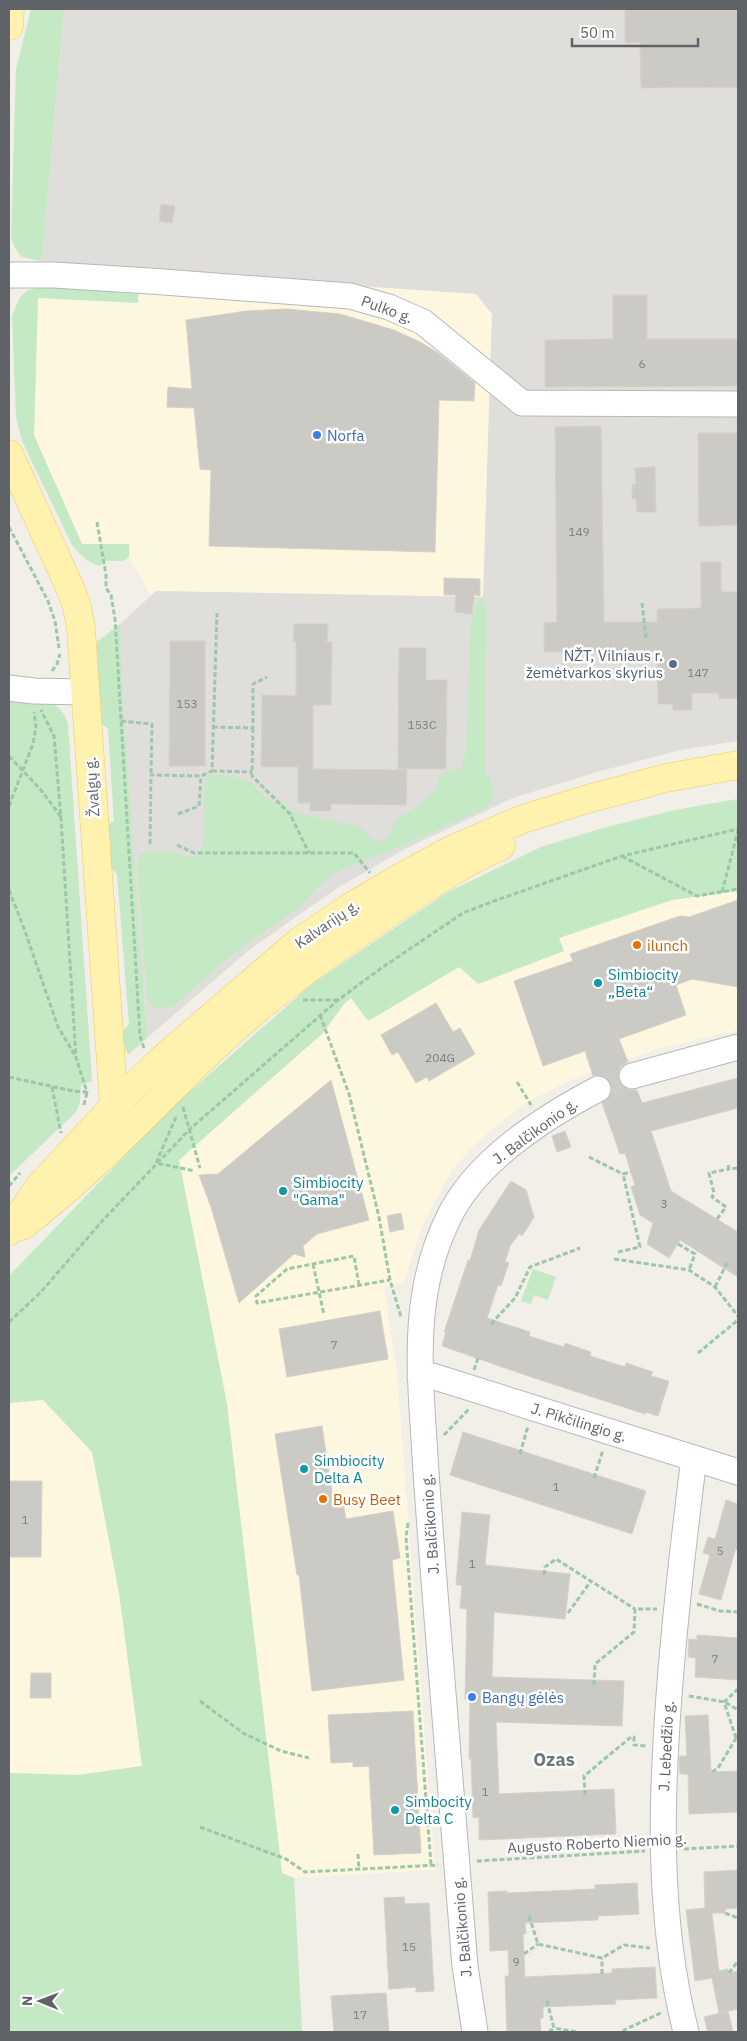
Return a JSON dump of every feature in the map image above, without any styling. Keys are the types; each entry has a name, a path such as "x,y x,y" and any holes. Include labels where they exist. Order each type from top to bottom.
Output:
{"main road":[{"path":"9,26 10,9"},
{"name":"Žvalgų g.","path":"9,454 77,607 81,628 114,1106"},
{"name":"Kalvarijų g.","path":"9,1231 40,1186 114,1106 166,1056 301,940 396,880 452,850 523,819 666,778 738,765"},
{"name":"Kalvarijų g.","path":"9,1236 55,1200 135,1126 206,1054 317,963 424,888 490,851 580,816 681,791 738,781"},
{"path":"301,940 317,963"},
{"path":"114,1106 135,1126"}],"street":[{"name":"Pulko g.","path":"9,275 54,275 350,296 389,307 423,322 522,403 738,404"},
{"path":"9,688 34,692 85,692"},
{"path":"632,1076 738,1047"},
{"name":"J. Balčikonio g.","path":"475,2032 465,1966 456,1863 425,1455 419,1346 423,1299 433,1259 448,1217 473,1181 498,1157 549,1118 598,1089"},
{"name":"J. Pikčilingio g.","path":"420,1376 432,1376 738,1472"},
{"name":"J. Lebedžio g.","path":"686,2032 679,2004 670,1950 666,1912 663,1783 677,1603 694,1458"}],"path":[{"path":"97,522 106,588 111,595 115,619 140,1036 143,1047 147,1051"},
{"path":"9,527 48,601 55,621 60,654"},
{"path":"642,603 646,640"},
{"path":"212,771 217,613"},
{"path":"267,677 254,684 252,776 290,814 309,853"},
{"path":"9,806 22,768 33,744 36,727 33,707 41,710 54,736 76,1058"},
{"path":"121,721 152,724 150,844"},
{"path":"213,727 253,728"},
{"path":"9,756 41,790 61,818"},
{"path":"151,775 201,776 212,771 252,772"},
{"path":"178,814 199,806 201,776"},
{"path":"9,1322 40,1292 103,1220 190,1129 338,1000 463,913 622,856 738,830 722,892"},
{"path":"176,845 194,853 354,853 371,874"},
{"path":"622,856 697,896 738,889"},
{"path":"9,890 58,1027 76,1058 87,1092 52,1087 9,1077"},
{"path":"300,1000 338,1000"},
{"path":"320,1015 349,1094 379,1217 390,1280 403,1325"},
{"path":"517,1082 532,1108"},
{"path":"52,1087 60,1133"},
{"path":"156,1163 166,1137 187,1101"},
{"path":"183,1107 200,1168"},
{"path":"589,1157 623,1174 631,1172"},
{"path":"156,1163 194,1171"},
{"path":"717,1219 726,1207 712,1198 714,1193 709,1173 728,1167 738,1168"},
{"path":"618,1252 640,1247 623,1174"},
{"path":"678,1244 696,1252 689,1270"},
{"path":"491,1324 515,1298 530,1267 580,1248"},
{"path":"359,1285 354,1256 287,1269 256,1296 257,1303 390,1280"},
{"path":"614,1259 689,1270 715,1287 738,1316"},
{"path":"314,1264 324,1315"},
{"path":"715,1287 727,1264"},
{"path":"698,1353 738,1320"},
{"path":"425,1455 485,1392"},
{"path":"520,1454 534,1408"},
{"path":"594,1478 609,1431"},
{"path":"544,1575 545,1567 556,1559 635,1609 677,1603 720,1611 738,1612"},
{"path":"568,1613 591,1581"},
{"path":"594,1685 595,1664 634,1632 635,1609"},
{"path":"724,1702 738,1689"},
{"path":"669,1694 724,1702 738,1710"},
{"path":"200,1702 243,1733 281,1751 309,1758"},
{"path":"712,1772 718,1768 737,1736 724,1702"},
{"path":"585,1795 584,1776 631,1737 634,1737 634,1745"},
{"name":"Augusto Roberto Niemio g.","path":"200,1826 286,1859 305,1872 738,1846"},
{"path":"358,1854 359,1870"},
{"path":"725,1913 738,1918"},
{"path":"530,1916 538,1944"},
{"path":"524,1954 538,1944 602,1958 624,1946 670,1950"},
{"path":"602,1958 602,1974"},
{"path":"731,1972 738,1961"},
{"path":"547,2001 554,2028"},
{"path":"624,2032 624,2030 679,2004"},
{"path":"549,2032 554,2028 577,2032"}],"shaded area":[{"path":"64,9 738,9 738,741 680,750 597,772 513,798 407,848 339,887 249,950 147,1038 124,711 120,624 156,591 483,597 492,314 476,294 143,271 42,261"},
{"path":"143,271 476,294 492,314 483,597 156,591 151,596 129,557 128,544 82,544 34,435 38,297 138,303"},
{"path":"738,891 738,1030 658,1049 571,1080 522,1105 478,1141 451,1171 423,1224 404,1282 384,1287 397,1373 435,1870 294,1878 282,1873 227,1404 179,1160 323,1033 344,1004 352,998 369,1021 459,967 564,951 559,938 672,900"},
{"path":"43,1400 92,1452 119,1593 142,1766 78,1775 9,1773 9,1403"}],"green space":[{"path":"31,9 64,9 42,261 21,257 11,237 16,69"},
{"path":"45,286 138,294 138,303 38,298 34,435 82,544 129,544 129,557 123,561 102,561 101,566 96,565 85,558 72,545 22,441 16,417 12,316 20,297 28,290"},
{"path":"479,598 485,602 487,609 485,770 493,789 491,803 487,807 404,845 339,871 323,882 301,906 229,957 172,1007 155,1009 149,1003 147,996 137,864 140,855 156,850 195,857 203,846 205,780 208,775 217,774 242,779 251,783 270,802 287,804 294,812 360,827 373,840 385,842 399,816 417,807 435,791 440,774 449,770 460,769 466,754 471,621"},
{"path":"120,624 124,711 147,1038 128,1055 125,1048 123,1031 129,1024 117,874 111,868 108,825 114,821 108,729 101,723 96,648 98,641"},
{"path":"9,696 36,699 53,704 59,708 68,724 92,1081 81,1085 80,1102 76,1112 9,1176"},
{"path":"738,799 738,891 672,900 559,938 564,951 478,984 459,967 368,1021 351,998 344,1004 323,1033 179,1160 227,1404 282,1873 294,1878 302,2031 9,2032 9,1773 78,1775 142,1766 119,1593 92,1452 43,1400 9,1403 9,1276 168,1111 313,983 448,892 541,847 603,828 675,810"},
{"path":"533,1269 556,1277 548,1300 534,1295 531,1304 521,1301"}],"building":[{"path":"625,9 738,9 738,87 641,88 640,42 625,43"},
{"path":"161,204 175,206 172,223 159,221"},
{"path":"613,295 647,295 647,339 738,339 738,386 545,387 545,340 613,339"},
{"name":"Norfa","path":"286,309 340,314 394,330 438,353 475,383 474,401 439,400 435,552 209,546 211,470 200,469 194,408 167,407 168,387 192,389 186,320 246,311"},
{"path":"601,426 604,622 657,622 657,609 701,608 701,562 721,562 721,592 738,592 738,698 719,699 719,693 692,693 692,710 673,710 673,704 658,704 657,651 544,652 544,623 557,622 555,427"},
{"path":"698,433 738,433 738,525 699,526"},
{"path":"655,467 656,512 637,512 636,499 632,499 632,484 636,485 635,468"},
{"path":"444,578 480,579 480,596 474,595 472,614 455,612 456,595 444,595"},
{"path":"294,624 328,624 327,642 332,642 331,705 313,705 313,769 407,770 406,805 331,804 331,811 310,811 310,803 298,803 298,767 261,767 262,695 296,696"},
{"path":"170,641 205,641 205,766 169,766"},
{"path":"399,648 426,648 426,680 447,680 446,769 398,769"},
{"name":"Simbiocity „Beta“","path":"738,900 738,987 692,979 676,985 686,1015 619,1039 628,1062 621,1066 618,1079 622,1086 629,1090 637,1090 642,1103 738,1078 738,1108 651,1131 671,1191 738,1232 738,1277 680,1240 669,1258 647,1244 653,1223 640,1215 631,1187 635,1185 625,1153 620,1154 602,1103 610,1096 612,1090 611,1083 605,1077 593,1076 585,1051 543,1066 514,981 573,961 570,954 680,916 689,917"},
{"path":"436,1003 453,1032 460,1028 475,1054 429,1081 427,1077 416,1083 398,1052 392,1055 381,1035"},
{"name":"Simbiocity \"Gama\"","path":"331,1080 369,1220 317,1234 303,1246 305,1257 294,1254 239,1303 211,1207 199,1175 218,1174"},
{"path":"565,1131 571,1147 557,1152 552,1136"},
{"path":"511,1181 526,1190 534,1217 522,1236 519,1234 510,1246 505,1262 509,1263 501,1286 498,1285 487,1318 530,1332 529,1336 564,1347 565,1343 591,1352 590,1356 625,1367 626,1363 653,1372 651,1376 669,1381 658,1416 646,1412 645,1414 442,1346 446,1332 444,1332 468,1260 470,1261 479,1230"},
{"path":"401,1213 404,1229 390,1232 387,1216"},
{"path":"380,1311 388,1359 287,1377 279,1329"},
{"path":"322,1426 334,1505 343,1503 346,1519 393,1511 400,1558 392,1560 404,1680 312,1691 299,1575 297,1575 275,1434"},
{"path":"463,1432 646,1491 632,1534 450,1475"},
{"path":"9,1481 42,1481 41,1557 9,1557"},
{"path":"726,1500 738,1504 738,1540 721,1600 699,1594 710,1555 703,1553 708,1537 715,1539"},
{"path":"462,1512 490,1515 485,1565 570,1574 565,1619 494,1612 492,1677 624,1681 622,1726 496,1722 499,1794 614,1789 616,1834 479,1840 479,1817 473,1818 471,1759 469,1759 470,1699 465,1699 467,1609 460,1608 462,1585 456,1585"},
{"path":"697,1635 738,1638 738,1680 695,1677 696,1658 688,1657 689,1639 697,1640"},
{"path":"31,1673 51,1673 51,1698 30,1698"},
{"name":"Simbocity Delta C","path":"413,1711 421,1853 374,1855 369,1766 353,1767 353,1762 331,1763 328,1715"},
{"path":"708,1715 711,1772 738,1771 738,1812 689,1814 688,1774 680,1774 679,1758 680,1756 687,1756 685,1716"},
{"path":"738,1870 738,1908 725,1909 725,1913 712,1913 719,1971 728,1969 729,1973 738,1971 738,2009 719,2013 712,1978 695,1981 686,1910 705,1908 704,1872"},
{"path":"637,1883 639,1914 598,1916 598,1920 525,1923 526,1934 523,1934 525,1977 612,1973 612,1969 655,1967 657,1998 615,2000 616,2004 543,2007 543,2018 540,2018 541,2032 507,2032 505,1976 509,1976 508,1950 490,1951 488,1892 507,1891 507,1893 595,1889 595,1885"},
{"path":"404,1897 405,1904 429,1903 434,1991 416,1992 416,1987 389,1989 384,1898"},
{"path":"386,1993 389,2032 334,2032 331,1996"},
{"path":"728,2011 733,2032 708,2032 704,2017"}],"tunnel":[{"path":"598,1089 632,1076"}],"place":[{"name":"Norfa","path":"317,435"},
{"name":"NŽT, Vilniaus r. žemėtvarkos skyrius","path":"673,664"},
{"name":"ilunch","path":"637,945"},
{"name":"Simbiocity „Beta“","path":"598,983"},
{"name":"Simbiocity \"Gama\"","path":"283,1191"},
{"name":"Simbiocity Delta A","path":"304,1469"},
{"name":"Busy Beet","path":"323,1499"},
{"name":"Bangų gėlės","path":"472,1697"},
{"name":"Simbocity Delta C","path":"395,1810"}],"district":[{"name":"Ozas","path":"554,1759"}]}
